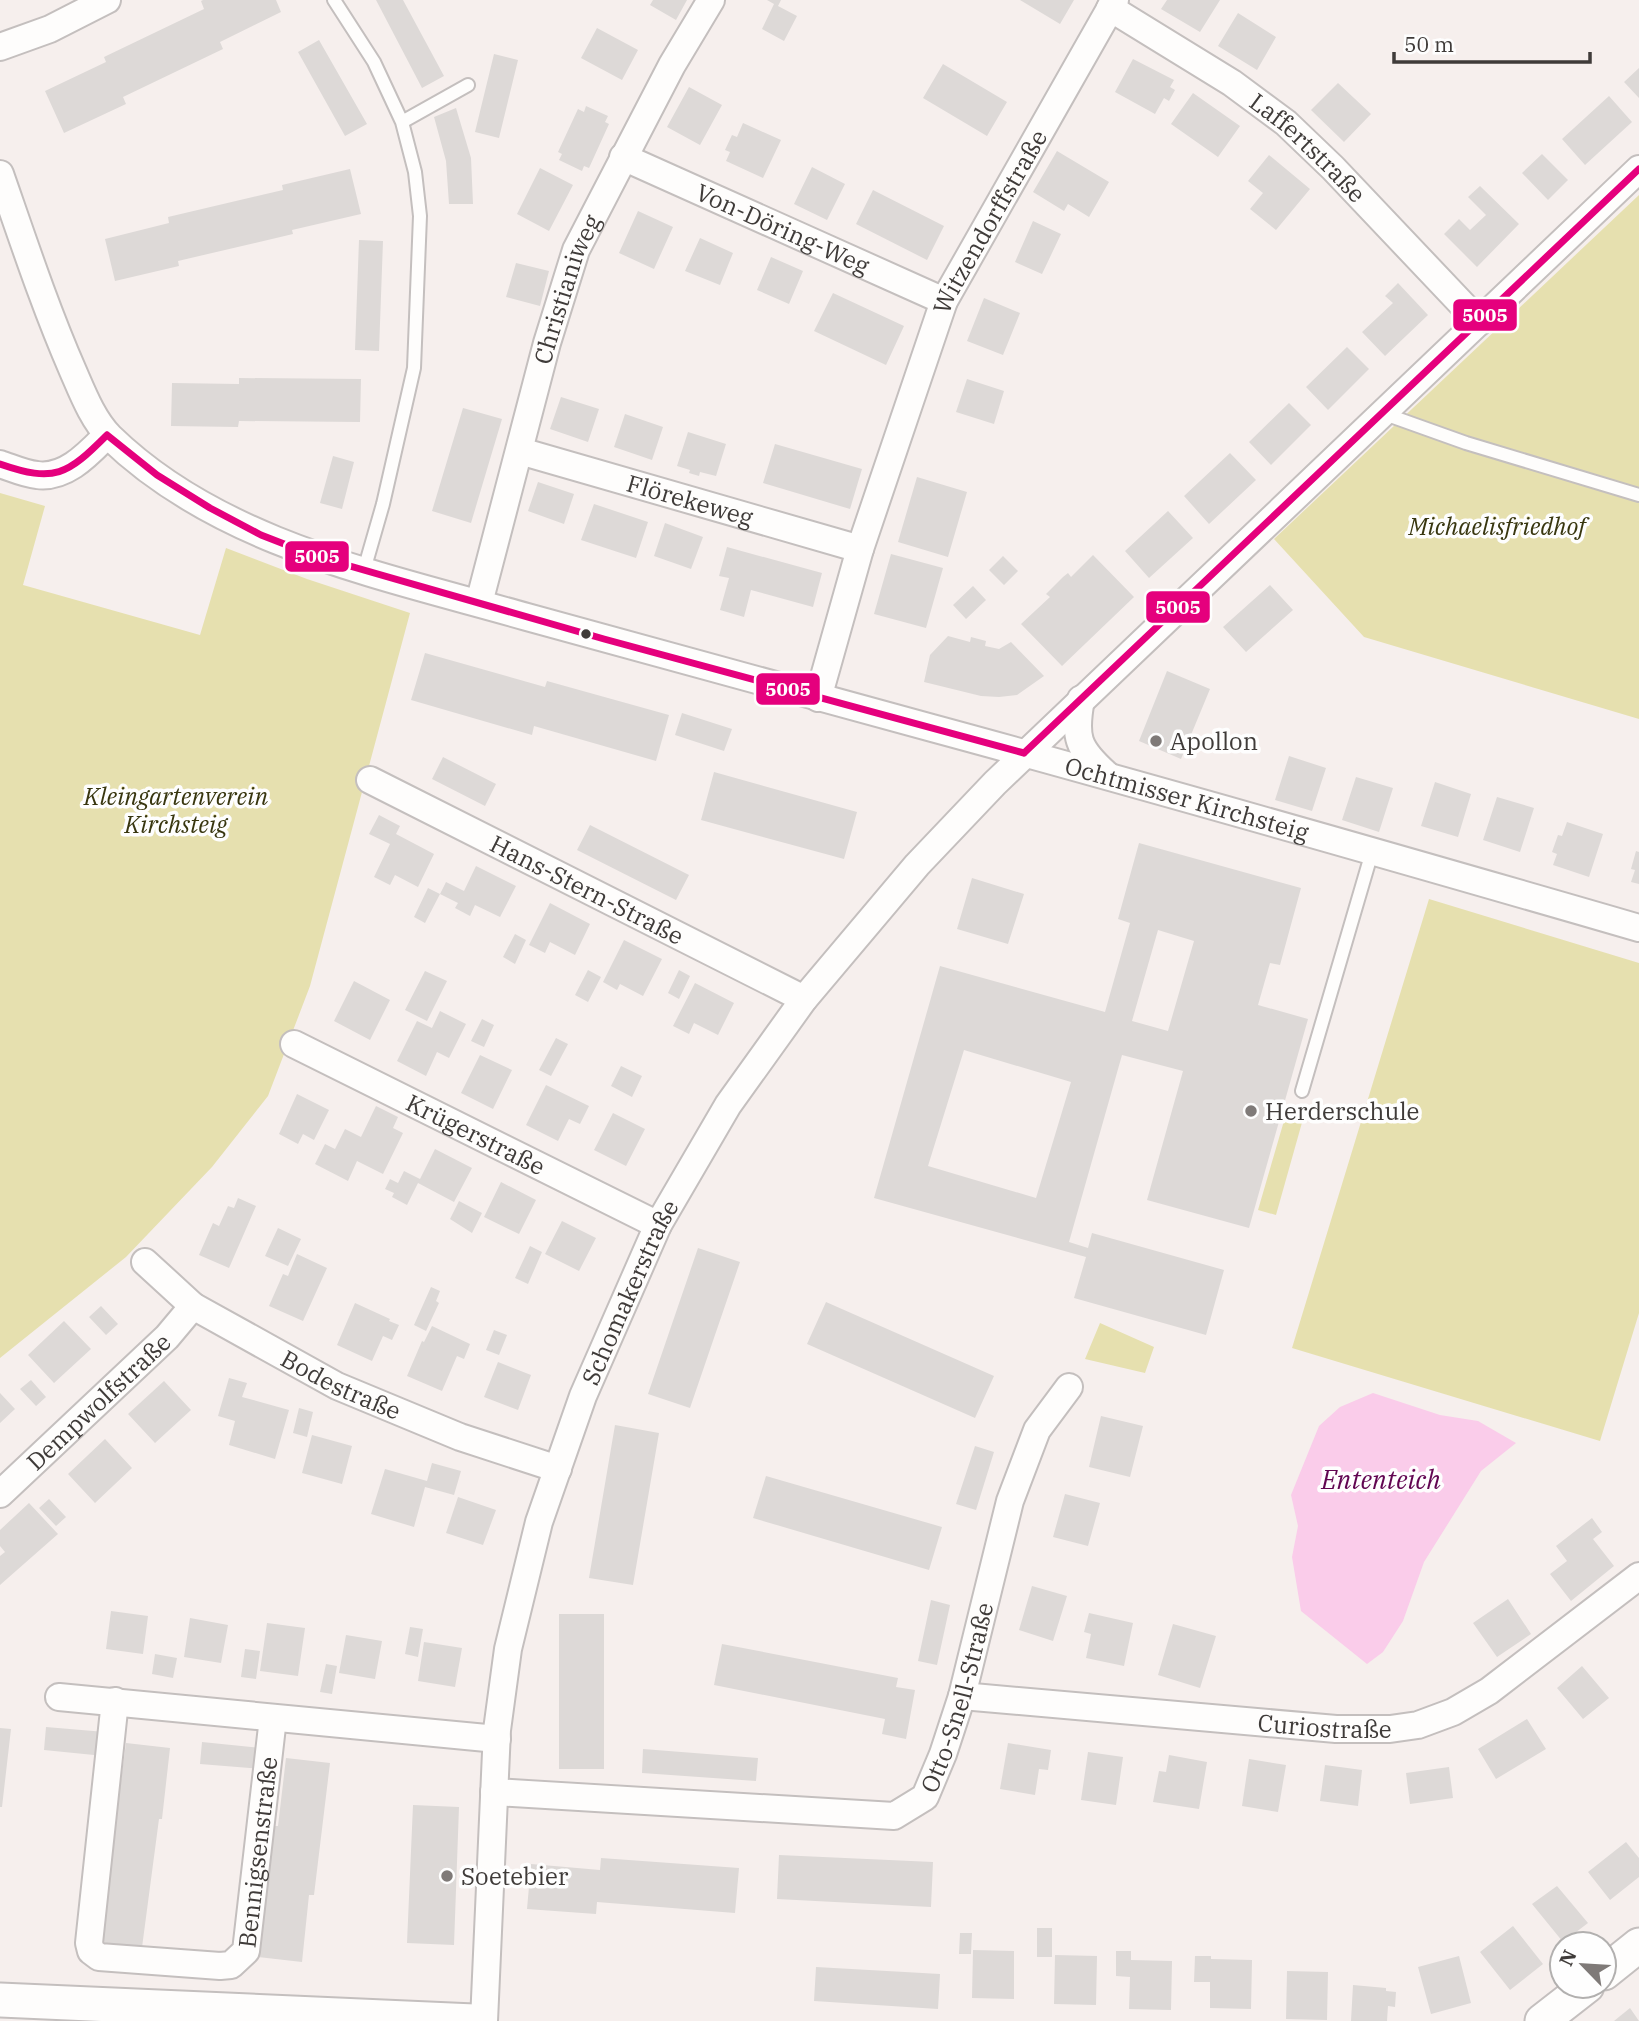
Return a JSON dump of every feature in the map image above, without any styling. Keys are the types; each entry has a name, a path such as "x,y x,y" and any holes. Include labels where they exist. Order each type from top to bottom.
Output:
{"street":[{"path":"0,47 50,29 107,0"},
{"name":"Christianiweg","path":"479,603 547,344 576,250 672,65 711,0"},
{"name":"Witzendorffstraße","path":"818,698 860,549 944,301 1112,4"},
{"name":"Laffertstraße","path":"1112,4 1232,83 1286,123 1479,322"},
{"name":"Von-Döring-Weg","path":"623,157 944,301"},
{"name":"Schomakerstraße","path":"484,2021 497,1739 508,1649 539,1522 597,1363 658,1225 728,1105 804,999 917,864 1024,753 1639,169"},
{"name":"Ochtmisser Kirchsteig","path":"0,174 58,338 86,402 107,435 158,475 210,509 261,535 315,556 479,603 818,698 1106,774 1639,928"},
{"path":"0,464 39,476 61,472 84,458 107,435"},
{"name":"Flörekeweg","path":"520,451 860,549"},
{"path":"1082,699 1076,724 1078,741 1088,758 1106,774"},
{"name":"Hans-Stern-Straße","path":"370,780 804,999"},
{"name":"Krügerstraße","path":"295,1044 658,1225"},
{"name":"Bodestraße","path":"145,1262 193,1306 337,1386 460,1437 558,1469"},
{"name":"Dempwolfstraße","path":"0,1494 167,1337 193,1306"},
{"name":"Otto-Snell-Straße","path":"494,1792 894,1816 925,1797 943,1754 962,1696 1010,1501 1037,1430 1069,1387"},
{"name":"Curiostraße","path":"962,1696 1335,1729 1390,1729 1418,1725 1453,1712 1489,1691 1639,1576"},
{"path":"59,1697 497,1739"},
{"name":"Bennigsenstraße","path":"115,1701 89,1943 91,1951 99,1957 220,1966 231,1965 246,1951 273,1718"},
{"path":"1618,1962 1639,1945"},
{"path":"0,2000 474,2021"},
{"path":"1542,2021 1569,2000"}],"lane":[{"path":"334,0 374,62 402,122 415,172 420,216 414,368 386,492 364,570"},
{"path":"402,122 468,85"},
{"path":"1382,413 1466,443 1639,495"},
{"path":"1302,1091 1372,852"}],"green space":[{"name":"Michaelisfriedhof","path":"1639,195 1639,719 1364,637 1274,539"},
{"name":"Kleingartenverein Kirchsteig","path":"0,493 45,506 23,585 200,635 226,548 307,579 410,613 310,986 268,1096 212,1167 126,1257 0,1358"},
{"path":"1429,899 1639,963 1639,1313 1600,1441 1292,1348"},
{"path":"1286,1114 1303,1119 1276,1215 1258,1210"},
{"path":"1100,1323 1154,1347 1145,1373 1085,1359"}],"water":[{"name":"Ententeich","path":"1373,1393 1440,1415 1478,1421 1516,1443 1481,1471 1424,1562 1403,1621 1383,1652 1367,1664 1301,1611 1292,1557 1298,1526 1291,1495 1319,1426 1340,1407"}],"building":[{"path":"203,0 276,0 281,12 220,42 223,49 123,97 126,104 64,133 45,91 106,62 104,57 204,9"},
{"path":"376,0 403,0 444,76 422,88"},
{"path":"653,0 687,0 676,20 650,5"},
{"path":"767,0 781,0 778,6 797,16 784,41 762,29 774,4"},
{"path":"1020,0 1074,0 1060,24"},
{"path":"1167,0 1220,0 1200,32 1161,9"},
{"path":"1238,13 1276,37 1257,70 1218,46"},
{"path":"597,28 638,50 622,80 581,58"},
{"path":"319,40 367,124 345,136 298,52"},
{"path":"494,54 518,60 499,138 475,132"},
{"path":"1133,59 1174,80 1170,87 1175,90 1169,101 1164,98 1155,114 1115,92"},
{"path":"943,64 1007,102 987,136 923,98"},
{"path":"1639,68 1639,98 1624,82"},
{"path":"1338,83 1371,114 1344,142 1311,110"},
{"path":"689,87 722,105 700,145 667,127"},
{"path":"1193,93 1240,126 1218,157 1171,124"},
{"path":"1609,96 1632,122 1585,165 1562,139"},
{"path":"586,106 608,116 605,122 609,124 589,168 584,166 582,171 559,160 562,154 558,152 578,109 584,112"},
{"path":"456,108 471,158 473,204 449,204 446,161 434,117"},
{"path":"743,123 781,140 763,178 726,161 730,152 725,150 732,135 737,137"},
{"path":"1057,151 1109,182 1089,217 1068,204 1064,211 1033,192"},
{"path":"1542,154 1568,180 1548,200 1522,173"},
{"path":"1269,155 1310,189 1276,230 1250,209 1263,193 1248,181"},
{"path":"812,167 845,184 827,220 794,204"},
{"path":"540,168 573,185 549,231 517,214"},
{"path":"350,169 361,214 292,230 293,234 178,261 179,266 115,281 105,239 169,223 168,217 283,190 282,185"},
{"path":"1480,186 1519,224 1477,267 1444,234 1459,219 1470,230 1486,215 1468,197"},
{"path":"873,190 944,226 927,260 856,224"},
{"path":"638,211 673,227 654,269 619,253"},
{"path":"1033,221 1061,234 1042,274 1015,262"},
{"path":"700,238 733,253 720,285 685,271"},
{"path":"359,240 383,241 379,351 355,350"},
{"path":"771,257 803,271 789,304 757,290"},
{"path":"516,263 549,271 540,306 506,297"},
{"path":"1398,283 1428,315 1385,356 1362,332 1393,303 1385,296"},
{"path":"833,293 904,326 886,365 814,331"},
{"path":"984,298 1020,313 1003,355 967,341"},
{"path":"1347,347 1369,369 1328,410 1306,387"},
{"path":"239,378 361,379 360,422 239,421 238,427 171,426 172,383 239,384"},
{"path":"967,379 1004,391 994,424 956,412"},
{"path":"561,397 599,409 588,442 550,429"},
{"path":"1289,403 1311,425 1271,465 1249,442"},
{"path":"463,408 502,419 471,523 432,511"},
{"path":"625,414 663,427 652,460 614,447"},
{"path":"688,432 726,444 716,476 700,472 699,476 677,466"},
{"path":"775,444 862,469 850,509 763,483"},
{"path":"1230,453 1256,480 1209,524 1184,496"},
{"path":"333,456 354,462 342,509 320,503"},
{"path":"917,477 967,492 948,557 898,542"},
{"path":"538,482 574,494 564,524 528,511"},
{"path":"594,504 648,522 636,558 581,540"},
{"path":"1168,511 1193,538 1149,578 1125,551"},
{"path":"665,523 703,537 691,569 654,556"},
{"path":"727,547 822,573 813,607 751,590 744,617 720,610 729,578 719,576"},
{"path":"891,554 943,568 926,628 874,614"},
{"path":"1093,555 1134,597 1062,666 1021,624 1050,597 1046,594 1063,577 1068,573 1071,577"},
{"path":"1003,556 1018,571 1004,585 989,570"},
{"path":"1270,585 1293,610 1246,652 1223,627"},
{"path":"973,586 986,600 966,619 953,605"},
{"path":"948,636 970,642 971,637 986,641 985,646 999,649 1011,642 1044,676 1017,695 999,697 981,696 924,682 930,655"},
{"path":"425,653 545,687 547,681 669,715 656,761 534,726 532,735 411,700"},
{"path":"1167,671 1210,689 1181,759 1139,741"},
{"path":"682,713 732,729 724,751 675,735"},
{"path":"1289,756 1326,768 1312,811 1275,800"},
{"path":"443,757 496,784 485,806 432,779"},
{"path":"714,772 857,812 844,859 701,820"},
{"path":"1356,777 1393,788 1379,832 1342,820"},
{"path":"1435,782 1471,794 1458,837 1421,826"},
{"path":"1497,797 1534,808 1520,852 1483,840"},
{"path":"379,815 400,826 396,834 434,854 418,887 395,875 390,885 374,877 390,844 369,834"},
{"path":"1567,822 1603,834 1589,877 1553,865 1557,854 1552,852 1558,835 1562,836"},
{"path":"590,825 689,875 676,900 577,850"},
{"path":"1139,843 1301,888 1280,965 1270,963 1258,1005 1308,1019 1249,1228 1147,1200 1183,1071 1122,1055 1069,1242 1088,1248 1092,1233 1224,1270 1206,1335 1074,1298 1086,1257 874,1198 940,966 1105,1012 1130,923 1118,919","holes":["1158,930 1194,941 1168,1031 1132,1021","964,1050 1071,1082 1036,1198 928,1166"]},
{"path":"1636,851 1639,852 1639,884 1631,882"},
{"path":"476,866 516,886 500,917 475,905 470,916 455,908 458,903 440,894 446,882 464,891"},
{"path":"972,878 1024,894 1008,944 957,929"},
{"path":"428,888 440,894 425,923 414,917"},
{"path":"550,903 590,924 575,955 550,942 545,953 529,945"},
{"path":"515,934 526,940 515,964 503,957"},
{"path":"624,940 662,959 643,996 620,984 617,990 603,982"},
{"path":"588,970 601,977 588,1002 575,995"},
{"path":"679,970 690,976 679,999 668,993"},
{"path":"425,971 447,981 427,1021 405,1010"},
{"path":"354,981 390,1000 370,1040 334,1021"},
{"path":"695,983 734,1003 718,1035 694,1023 689,1034 673,1026"},
{"path":"440,1011 466,1024 449,1058 437,1052 426,1076 397,1061 417,1021 432,1028"},
{"path":"482,1019 494,1025 484,1047 471,1041"},
{"path":"556,1038 568,1044 551,1076 539,1070"},
{"path":"480,1055 512,1070 493,1109 461,1093"},
{"path":"621,1066 642,1076 632,1097 611,1086"},
{"path":"546,1085 589,1106 580,1124 569,1119 558,1141 526,1125"},
{"path":"297,1094 329,1110 314,1140 303,1134 298,1144 279,1134"},
{"path":"376,1106 398,1117 393,1128 403,1133 383,1174 357,1161 348,1181 315,1164 325,1144 335,1149 345,1129 361,1137"},
{"path":"613,1113 645,1129 626,1166 594,1150"},
{"path":"435,1149 472,1168 454,1202 418,1183 407,1205 392,1197 394,1193 385,1189 390,1179 398,1183 404,1171 420,1179"},
{"path":"501,1182 536,1200 519,1234 484,1217"},
{"path":"238,1198 256,1206 229,1268 199,1255 213,1223 219,1226 228,1206 234,1208"},
{"path":"459,1201 482,1213 472,1233 450,1219"},
{"path":"562,1221 596,1238 579,1271 545,1254"},
{"path":"278,1228 301,1239 288,1266 265,1256"},
{"path":"530,1246 542,1252 528,1284 515,1278"},
{"path":"698,1248 740,1262 690,1408 648,1394"},
{"path":"297,1254 327,1268 303,1321 269,1306 283,1274 288,1276"},
{"path":"431,1287 440,1291 436,1301 439,1303 426,1331 414,1325"},
{"path":"826,1302 994,1376 975,1418 807,1344"},
{"path":"355,1303 399,1325 392,1340 383,1336 372,1361 337,1345"},
{"path":"101,1306 118,1324 106,1335 89,1317"},
{"path":"64,1321 91,1349 54,1383 28,1355"},
{"path":"432,1326 470,1344 464,1359 457,1356 442,1391 407,1376 422,1341 424,1342"},
{"path":"494,1330 507,1335 499,1355 486,1350"},
{"path":"498,1362 531,1375 518,1410 484,1397"},
{"path":"229,1378 247,1383 242,1397 289,1410 275,1459 229,1445 235,1421 218,1416"},
{"path":"31,1380 46,1397 36,1406 20,1389"},
{"path":"164,1381 191,1410 155,1443 128,1414"},
{"path":"0,1393 15,1409 0,1423"},
{"path":"299,1408 313,1412 307,1437 293,1433"},
{"path":"1101,1416 1143,1426 1130,1477 1089,1467"},
{"path":"615,1425 659,1433 633,1585 589,1578"},
{"path":"312,1435 352,1446 342,1484 302,1473"},
{"path":"105,1439 132,1468 95,1503 68,1474"},
{"path":"975,1446 994,1452 976,1510 956,1504"},
{"path":"432,1463 461,1471 454,1495 425,1487 414,1527 371,1514 385,1469 427,1481"},
{"path":"766,1476 942,1527 929,1570 753,1518"},
{"path":"1065,1494 1100,1503 1088,1546 1053,1537"},
{"path":"458,1497 496,1510 483,1545 446,1533"},
{"path":"49,1499 66,1517 56,1526 39,1508"},
{"path":"29,1503 58,1534 0,1585 0,1556 5,1552 0,1546 0,1530"},
{"path":"1592,1518 1602,1532 1593,1539 1614,1566 1571,1601 1550,1574 1567,1561 1556,1546"},
{"path":"1032,1586 1067,1596 1053,1641 1019,1630"},
{"path":"1508,1599 1531,1634 1497,1657 1473,1623"},
{"path":"931,1600 950,1605 937,1665 918,1661"},
{"path":"111,1611 148,1616 143,1654 106,1649"},
{"path":"1089,1613 1133,1623 1124,1666 1086,1658 1091,1634 1084,1632"},
{"path":"559,1614 604,1614 604,1769 559,1769"},
{"path":"190,1618 228,1625 221,1663 184,1657"},
{"path":"267,1623 305,1628 298,1676 260,1671"},
{"path":"1173,1624 1216,1636 1200,1688 1158,1675"},
{"path":"410,1627 423,1629 418,1657 405,1654"},
{"path":"346,1635 382,1641 375,1679 339,1673"},
{"path":"424,1642 462,1648 455,1687 418,1681"},
{"path":"722,1644 898,1678 896,1687 915,1690 906,1739 882,1734 885,1719 714,1685"},
{"path":"245,1649 260,1651 256,1679 241,1677"},
{"path":"155,1654 177,1658 173,1678 152,1674"},
{"path":"326,1664 337,1666 332,1694 320,1692"},
{"path":"1582,1666 1609,1698 1583,1719 1557,1688"},
{"path":"1527,1719 1546,1749 1496,1779 1478,1749"},
{"path":"46,1727 105,1732 104,1756 44,1750"},
{"path":"0,1728 11,1729 2,1807 0,1807"},
{"path":"202,1742 262,1748 261,1769 200,1764"},
{"path":"126,1743 170,1748 141,1955 98,1950"},
{"path":"1008,1743 1051,1750 1048,1770 1039,1769 1035,1795 1000,1789"},
{"path":"643,1749 758,1758 756,1781 642,1773"},
{"path":"1088,1752 1123,1757 1116,1805 1081,1800"},
{"path":"1169,1755 1207,1762 1199,1809 1153,1802 1159,1771 1166,1772"},
{"path":"286,1758 330,1763 314,1895 309,1895 302,1962 258,1957"},
{"path":"1249,1759 1286,1765 1278,1812 1242,1806"},
{"path":"1325,1765 1362,1770 1358,1806 1320,1801"},
{"path":"1449,1767 1453,1798 1410,1804 1406,1773"},
{"path":"413,1805 459,1807 454,1945 407,1943"},
{"path":"1626,1842 1639,1858 1639,1877 1610,1900 1588,1872"},
{"path":"779,1855 933,1862 931,1907 777,1899"},
{"path":"601,1858 739,1868 735,1913 597,1902 596,1914 527,1909 531,1864 600,1870"},
{"path":"1557,1886 1588,1923 1579,1930 1553,1930 1532,1904"},
{"path":"1513,1926 1543,1964 1510,1990 1480,1952"},
{"path":"1037,1928 1052,1928 1052,1957 1037,1957"},
{"path":"960,1933 972,1933 971,1954 959,1954"},
{"path":"973,1950 1014,1951 1014,1999 972,1998"},
{"path":"1116,1951 1131,1951 1131,1960 1172,1961 1171,2010 1129,2009 1130,1977 1116,1976"},
{"path":"1055,1955 1097,1956 1096,2005 1054,2004"},
{"path":"1195,1956 1252,1960 1251,2009 1210,2008 1210,1982 1194,1982"},
{"path":"1459,1956 1471,2003 1431,2014 1418,1967"},
{"path":"816,1967 940,1974 938,2009 814,2001"},
{"path":"1287,1971 1328,1972 1327,2020 1286,2019"},
{"path":"1353,1985 1386,1988 1386,1991 1396,1992 1395,2007 1388,2006 1387,2021 1351,2021"},
{"path":"1630,2008 1639,2021 1614,2021"}],"transit line":[{"name":"5005","path":"1024,753 1639,169"},
{"name":"5005","path":"107,435 157,475 210,508 261,535 315,556 604,639 1024,753"},
{"name":"5005","path":"0,464 34,473 59,472 81,459 107,435"}],"place":[{"name":"Apollon","path":"1156,741"},
{"name":"Herderschule","path":"1251,1111"},
{"name":"Soetebier","path":"447,1876"}]}
